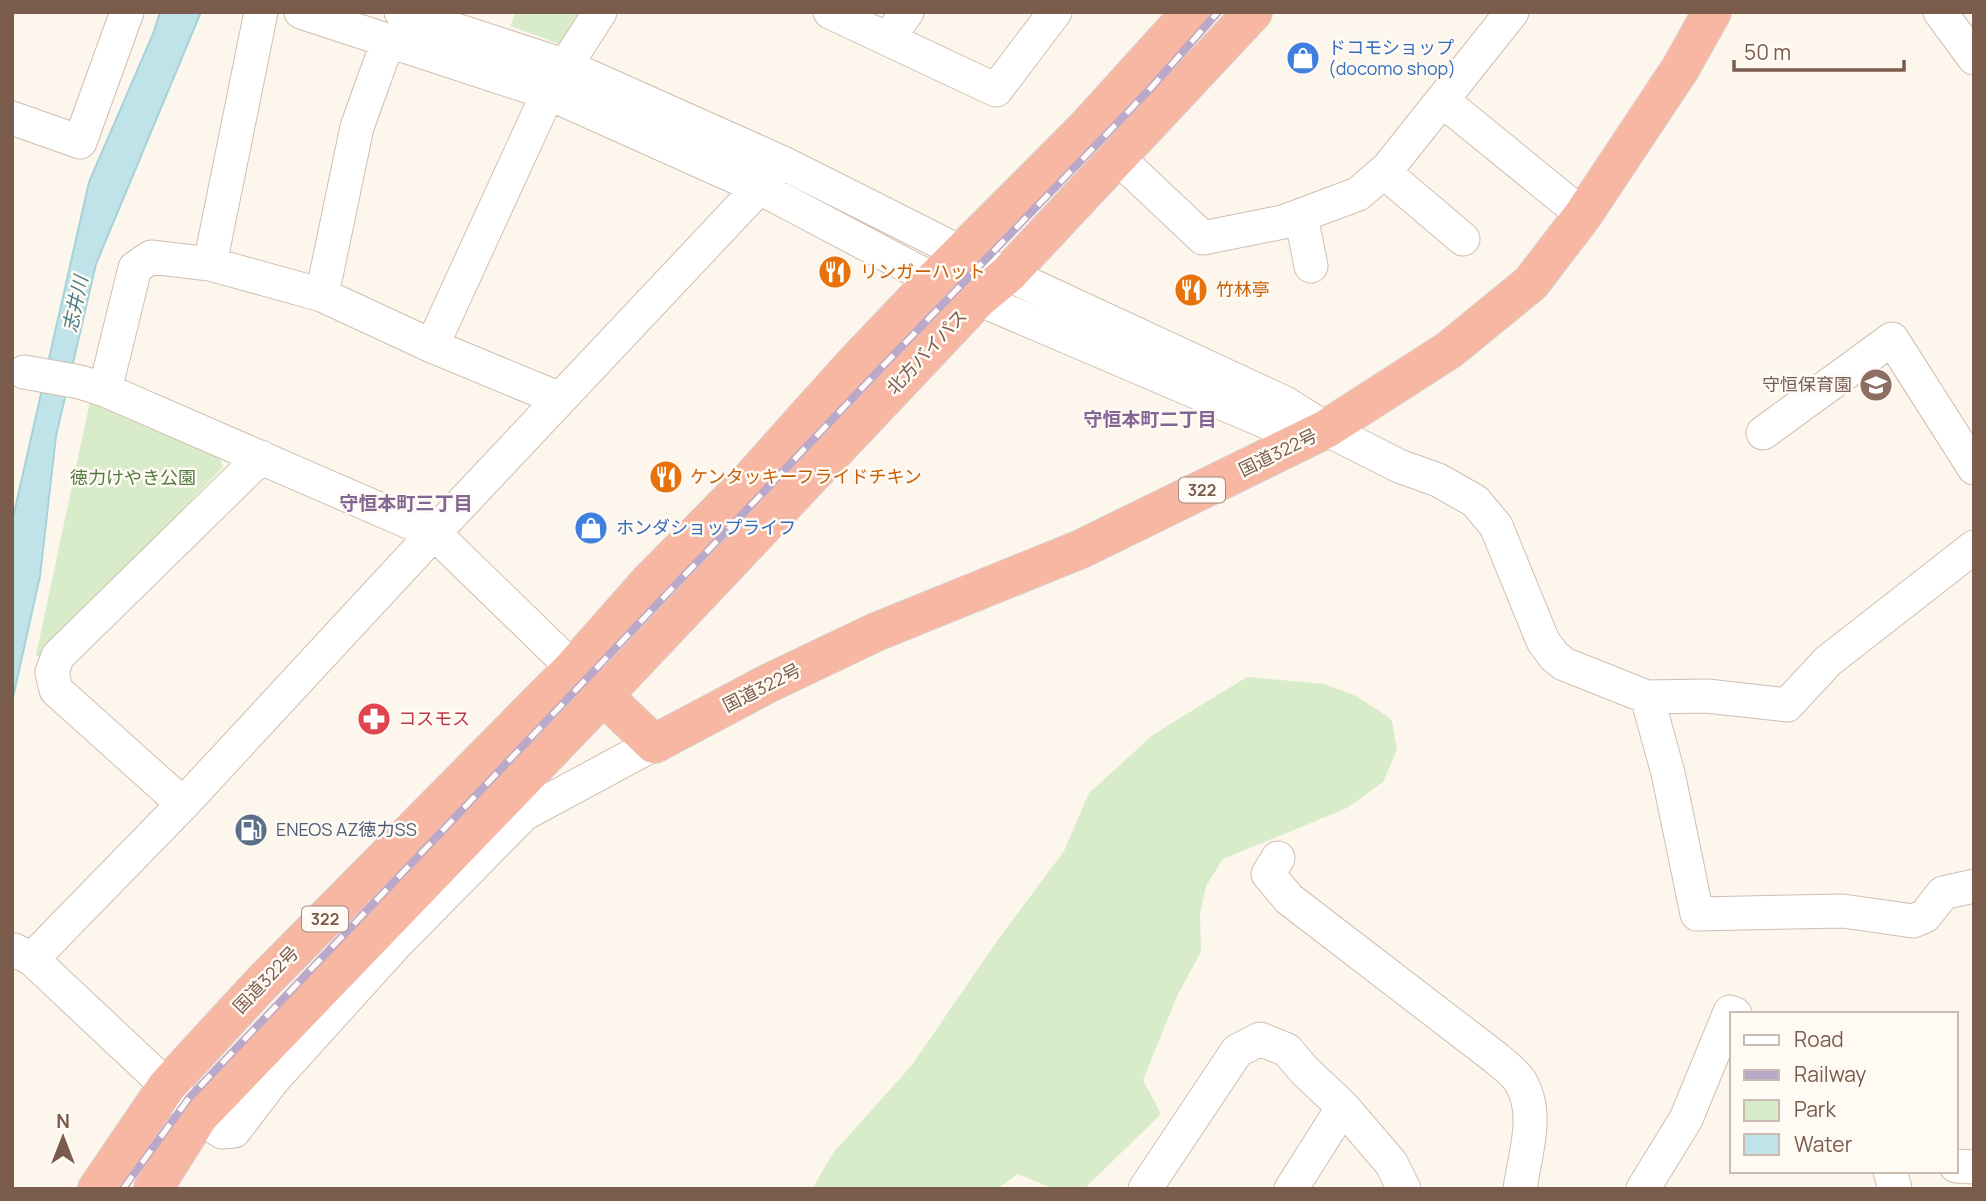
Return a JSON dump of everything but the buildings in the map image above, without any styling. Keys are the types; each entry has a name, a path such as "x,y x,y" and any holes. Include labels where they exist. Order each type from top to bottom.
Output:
{"highway":[{"name":"322","path":"573,667 649,582 750,480 853,365 1086,128 1191,12"},
{"name":"北方バイパス","path":"604,695 978,299 1008,274 1253,12"},
{"name":"国道322号","path":"654,744 769,683 876,632 1081,549 1326,429 1449,350 1531,283 1583,215 1680,69 1712,12"},
{"name":"国道322号","path":"97,1189 167,1086 268,977 573,667"},
{"path":"573,667 654,744"},
{"name":"322","path":"153,1189 199,1116 604,695"}],"street":[{"path":"12,118 80,142 127,12"},
{"path":"210,264 261,12"},
{"path":"301,12 394,27 566,66 783,163 962,253 1285,403 1326,429 1399,466 1438,480 1475,501 1496,526 1543,641 1554,656 1564,664 1647,697 1707,696 1787,705 1828,661 1974,547"},
{"path":"432,346 548,93 600,12"},
{"path":"830,12 996,90 1055,12"},
{"path":"888,39 907,12"},
{"path":"1117,157 1203,238 1301,216 1358,194 1384,172 1512,12"},
{"path":"1940,12 1974,58"},
{"path":"321,295 357,127 394,27"},
{"path":"394,27 760,188 934,280 978,299 1271,424 1326,429"},
{"path":"1443,101 1583,215"},
{"path":"654,744 524,814 396,944 272,1080 233,1131 222,1132 199,1116 22,954 183,804 783,163"},
{"path":"1384,172 1463,239"},
{"path":"1301,216 1311,266"},
{"path":"93,386 135,268 152,257 210,264 321,295 432,346 560,399"},
{"path":"1763,433 1892,339 1974,468"},
{"path":"31,374 93,386 434,533 573,667"},
{"path":"183,804 56,690 51,672 58,656 261,457"},
{"path":"1647,697 1668,773 1697,914 1843,911 1913,921 1925,916 1943,893 1974,886"},
{"path":"1278,858 1268,874 1289,899 1496,1058 1518,1079 1529,1100 1531,1121 1520,1189"},
{"path":"1643,1189 1686,1119 1730,1012"},
{"path":"1145,1189 1237,1051 1261,1039 1287,1050 1343,1107 1391,1163 1404,1189"},
{"path":"1291,1189 1343,1107"}],"green space":[{"path":"516,12 583,12 562,45 510,26"},
{"name":"徳力けやき公園","path":"91,397 218,452 223,467 41,658 36,655"},
{"path":"1247,677 1324,684 1354,695 1392,721 1397,750 1383,782 1347,808 1223,859 1206,886 1200,914 1201,952 1178,994 1143,1080 1161,1114 1084,1189 1054,1189 1018,1174 997,1189 812,1189 833,1153 912,1065 997,941 1064,851 1089,793 1154,734"}],"water":[{"name":"志井川","path":"160,12 201,12 96,264 56,436 40,576 12,702 12,522 89,182"}],"railway":[{"path":"123,1189 189,1098 882,367 1150,89 1218,12"}],"place":[{"name":"ドコモショップ (docomo shop)","path":"1303,58"},
{"name":"リンガーハット","path":"835,272"},
{"name":"竹林亭","path":"1191,290"},
{"name":"守恒保育園","path":"1876,385"},
{"name":"ケンタッキーフライドチキン","path":"666,477"},
{"name":"ホンダショップライフ","path":"591,528"},
{"name":"コスモス","path":"374,719"},
{"name":"ENEOS AZ徳力SS","path":"251,830"}],"district":[{"name":"守恒本町二丁目","path":"1150,419"},
{"name":"守恒本町三丁目","path":"406,503"}]}
